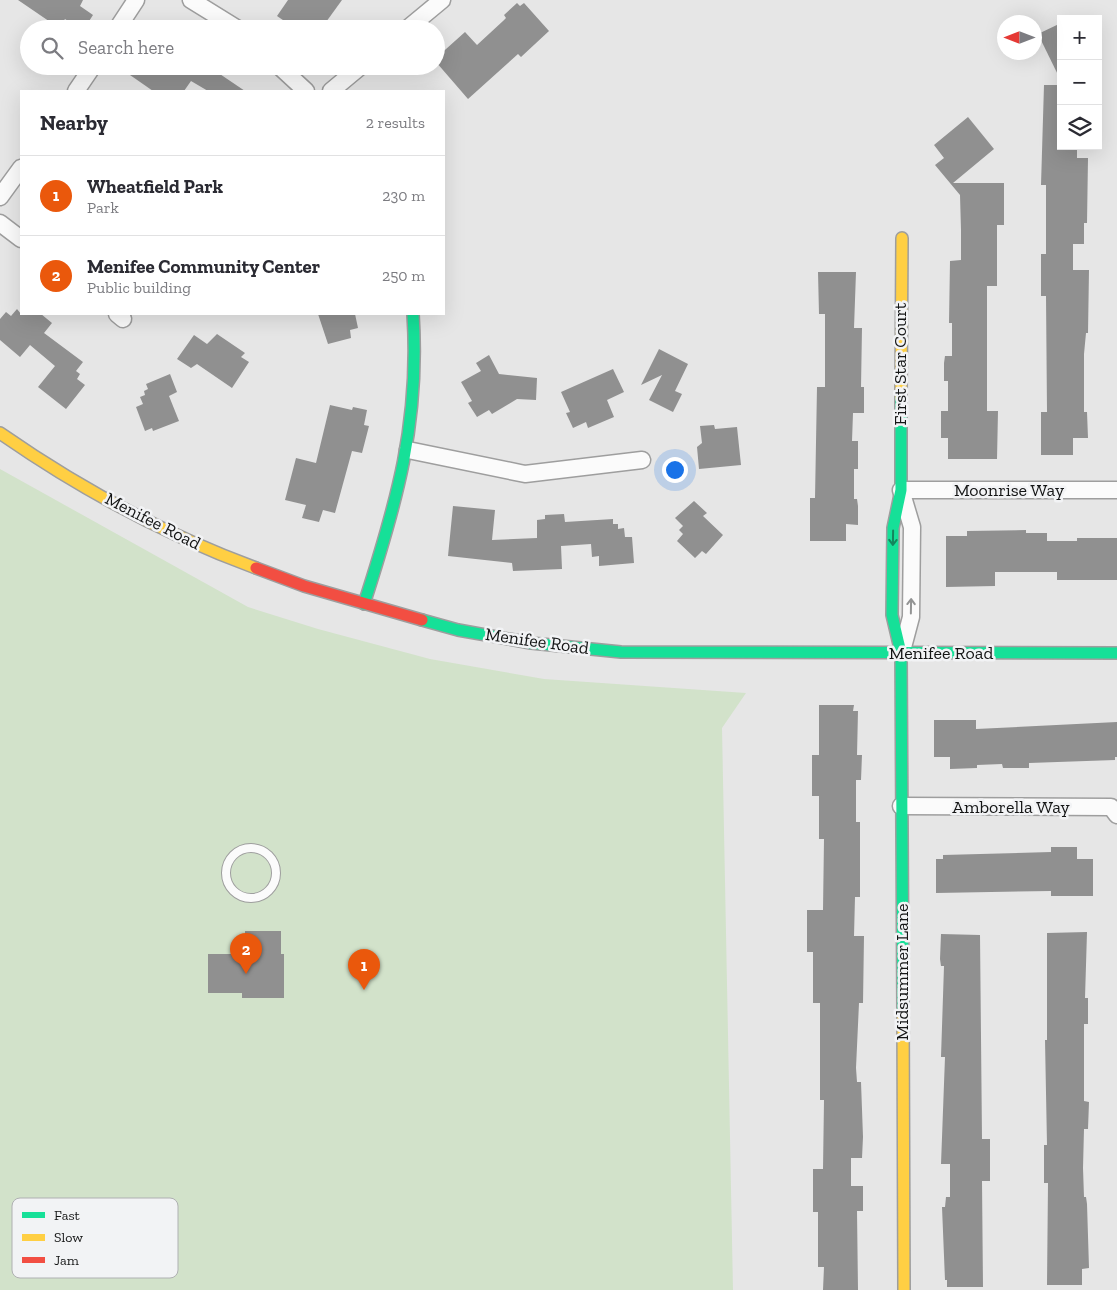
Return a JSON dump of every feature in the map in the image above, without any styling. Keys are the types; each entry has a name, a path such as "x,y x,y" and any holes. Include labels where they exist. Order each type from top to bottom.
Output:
{"street":[{"path":"123,20 136,0"},
{"path":"191,0 223,20"},
{"path":"418,20 442,0"},
{"path":"77,90 87,75"},
{"path":"289,75 305,90"},
{"path":"332,90 350,75"},
{"path":"0,197 20,169"},
{"path":"0,223 20,238"},
{"name":"First Star Court","path":"901,653 911,617 912,563 912,528 901,490 900,275 902,238"},
{"path":"364,604 397,500 408,450 416,385 416,346 413,315"},
{"name":"Menifee Road","path":"0,433 29,453 130,511 212,552 280,578 458,630 532,643 621,652 1117,653"},
{"path":"408,450 525,474 642,460"},
{"name":"Moonrise Way","path":"901,490 1117,490"},
{"name":"Midsummer Lane","path":"901,653 904,1290"},
{"name":"Amborella Way","path":"901,806 1111,808 1117,815"}],"lane":[{"path":"258,848 271,858 275,865 275,881 272,888 259,897 242,897 229,886 226,869 234,854 242,849 258,848"}],"green space":[{"path":"0,469 248,607 318,629 430,659 544,679 746,693 722,728 733,1290 0,1290"}],"building":[{"path":"18,0 83,0 80,6 93,15 90,20 47,20"},
{"path":"288,0 342,0 328,20 283,20 277,16"},
{"path":"517,3 520,6 524,3 549,31 521,57 518,54 468,99 445,72 445,50 465,32 477,45 506,18 504,15"},
{"path":"1057,25 1057,73 1042,42 1042,32"},
{"path":"130,75 221,75 244,90 206,90 191,81 185,90 152,90"},
{"path":"1044,85 1057,85 1057,150 1077,150 1077,158 1088,158 1087,223 1084,223 1084,244 1073,244 1073,270 1089,270 1088,333 1086,333 1084,354 1084,412 1087,412 1088,438 1073,438 1073,455 1041,455 1041,412 1047,412 1046,296 1041,296 1041,254 1046,254 1046,185 1041,185"},
{"path":"968,117 994,149 953,183 1004,183 1004,225 997,225 997,286 987,286 987,411 998,411 997,459 948,459 948,438 941,438 941,411 948,411 948,381 944,381 944,363 945,356 952,356 952,323 949,323 950,261 961,260 961,230 960,195 935,165 944,158 934,145"},
{"path":"818,272 856,272 854,328 862,328 861,387 864,387 864,413 853,413 852,441 858,441 858,469 854,469 854,499 857,499 858,525 846,524 846,541 810,541 810,498 815,498 817,387 825,387 825,314 819,314"},
{"path":"17,309 20,315 42,315 52,323 44,333 83,362 76,371 80,374 77,379 85,385 66,409 38,387 55,366 30,345 20,357 0,340 0,319 6,312 11,316"},
{"path":"318,315 355,315 358,328 350,330 351,338 328,344"},
{"path":"217,334 245,353 241,357 249,362 232,388 197,364 191,368 177,359 194,335 207,344"},
{"path":"659,349 688,364 675,391 682,394 673,412 649,400 662,375 641,385"},
{"path":"489,355 499,374 537,378 536,400 517,399 492,414 489,410 477,417 468,403 472,401 461,382 481,371 476,363"},
{"path":"613,369 624,392 607,400 614,417 588,428 586,422 573,428 566,413 570,412 561,392"},
{"path":"170,374 177,392 169,396 179,421 153,431 152,428 145,431 136,407 143,404 140,397 145,395 144,391 148,389 146,384"},
{"path":"330,405 352,410 353,407 367,410 364,425 369,426 362,453 352,451 335,513 323,510 319,522 302,518 306,505 285,500 296,458 316,463"},
{"path":"714,425 715,429 737,427 741,465 699,469 697,447 702,443 700,426"},
{"path":"694,501 707,513 703,516 723,535 706,554 702,551 695,558 677,541 683,534 679,530 683,526 675,518"},
{"path":"453,506 495,510 492,540 537,538 537,520 545,519 545,515 564,514 565,522 613,519 613,524 618,524 618,529 624,528 625,537 632,537 634,563 599,566 599,556 592,557 591,544 561,546 562,569 513,571 512,563 448,556"},
{"path":"1026,530 1026,533 1047,533 1047,541 1077,541 1077,538 1117,538 1117,580 1057,580 1057,572 995,572 995,586 946,587 946,536 967,536 967,531"},
{"path":"819,705 854,705 853,711 858,711 857,755 862,755 861,780 856,780 856,822 860,822 860,897 855,897 854,936 864,936 863,1003 859,1003 856,1068 857,1082 861,1082 863,1137 862,1158 851,1158 851,1186 863,1186 863,1211 857,1211 858,1290 823,1290 824,1267 818,1267 818,1212 813,1212 813,1169 823,1169 824,1100 820,1100 820,1003 813,1003 813,952 807,952 807,910 823,910 824,839 819,839 819,796 812,796 812,755 819,755"},
{"path":"934,720 976,720 976,729 1117,722 1117,757 1115,757 1115,760 1029,763 1029,768 1003,768 1002,764 977,765 977,768 950,769 950,757 934,757"},
{"path":"1051,847 1077,847 1077,859 1093,859 1093,896 1051,896 1051,891 936,893 936,859 943,859 943,855 1051,852"},
{"path":"245,931 281,931 281,954 284,954 284,998 242,998 242,993 208,993 208,954 245,954"},
{"path":"1087,932 1085,998 1088,998 1088,1024 1084,1024 1084,1101 1089,1102 1088,1129 1084,1129 1083,1168 1084,1197 1086,1197 1087,1204 1089,1268 1082,1269 1082,1285 1047,1285 1048,1183 1044,1183 1044,1145 1047,1145 1045,1040 1047,1040 1047,933"},
{"path":"941,934 980,935 982,1139 990,1139 990,1181 982,1181 983,1287 947,1287 947,1280 945,1280 942,1207 945,1207 946,1197 950,1197 950,1164 941,1164 945,1057 941,1057 944,966 941,966 940,959"}],"traffic: fast":[{"path":"364,604 387,531 404,461 413,391 413,315"},
{"path":"901,398 901,490 893,528 892,615 901,653 903,1011"},
{"path":"422,620 458,630 531,643 621,652 1117,653"}],"traffic: slow":[{"path":"901,398 902,238"},
{"path":"0,433 61,473 124,509 189,541 256,568"},
{"path":"903,1011 904,1290"}],"traffic: jam":[{"path":"256,568 304,586 422,620"}],"place":[{"name":"Menifee Community Center","path":"246,974"},
{"name":"Wheatfield Park","path":"364,990"}]}
